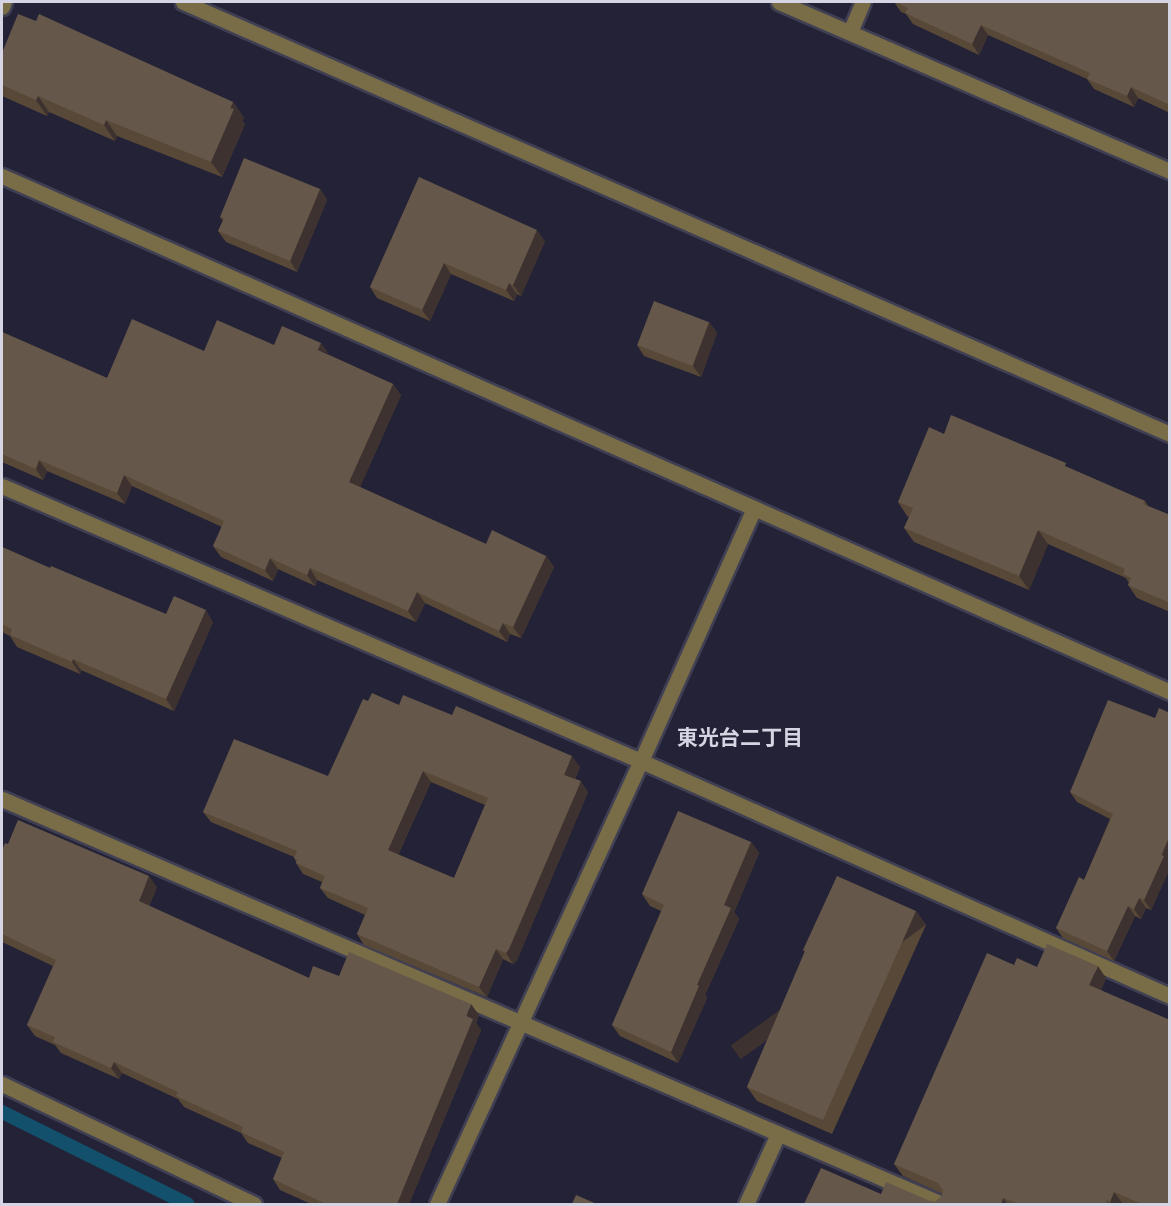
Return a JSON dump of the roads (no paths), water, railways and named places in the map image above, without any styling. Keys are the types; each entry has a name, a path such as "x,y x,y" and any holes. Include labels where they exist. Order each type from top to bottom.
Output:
{"street":[{"path":"2,7 4,2"},
{"path":"183,2 1170,434"},
{"path":"779,2 1170,171"},
{"path":"850,32 863,2"},
{"path":"2,176 1170,692"},
{"path":"2,486 641,761 1170,996"},
{"path":"437,1204 641,761 754,508"},
{"path":"2,799 942,1204"},
{"path":"2,1084 254,1204"},
{"path":"746,1204 778,1134"}],"waterway":[{"path":"2,1112 187,1204"}],"district":[{"name":"東光台二丁目","path":"740,737"}]}
